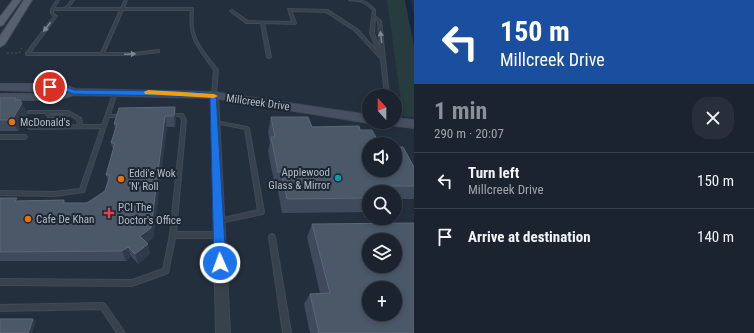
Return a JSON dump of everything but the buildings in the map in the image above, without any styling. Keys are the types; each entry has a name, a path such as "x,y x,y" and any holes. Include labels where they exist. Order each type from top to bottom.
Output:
{"main road":[{"path":"0,23 17,0"},
{"path":"0,44 28,0"}],"street":[{"path":"0,82 5,87"},
{"name":"Millcreek Drive","path":"5,87 62,87 73,92"},
{"name":"Millcreek Drive","path":"0,97 57,97 73,92 214,95 362,118"},
{"path":"214,95 222,333"},
{"path":"402,123 414,124"}],"lane":[{"path":"52,9 58,0"},
{"path":"66,9 73,0"},
{"path":"102,54 126,0"},
{"path":"350,0 359,0 368,4 374,10 375,17 379,21 386,89"},
{"path":"52,9 192,9 190,25 192,35 216,70 214,95"},
{"path":"52,9 52,13 56,16 27,54 134,54 158,51"},
{"path":"231,11 247,22 294,23 289,10 327,11 356,30 383,59"},
{"path":"375,17 372,21 372,33 375,46 383,59"},
{"path":"262,23 269,57"},
{"path":"0,193 54,194 82,191 102,126 113,103 115,92"},
{"path":"29,112 50,113 50,116 75,115 80,126"},
{"path":"0,282 132,282 166,271 173,235 184,120 181,115 160,115"},
{"path":"106,116 131,116"},
{"path":"215,122 247,128 261,212 218,221"},
{"path":"30,128 102,126"},
{"path":"0,137 25,137"},
{"path":"173,235 219,235"},
{"path":"272,237 287,333"},
{"path":"0,308 104,306 121,333"}],"path":[{"path":"7,53 19,53 22,48 32,48"}],"green space":[{"path":"387,0 405,0 414,46 414,117 403,116 402,89 399,89"}],"water":[{"path":"405,0 411,0 414,16 414,46"}],"slow traffic":[{"path":"148,92 214,96"}],"place":[{"name":"McDonald's","path":"12,122"},
{"name":"Applewood Glass & Mirror","path":"338,178"},
{"name":"Eddi'e Wok 'N' Roll","path":"121,179"},
{"name":"PCI The Doctor's Office","path":"109,213"},
{"name":"Cafe De Khan","path":"28,219"}],"route":[{"path":"50,87 62,87 73,92 180,93 214,95 220,263"}]}
